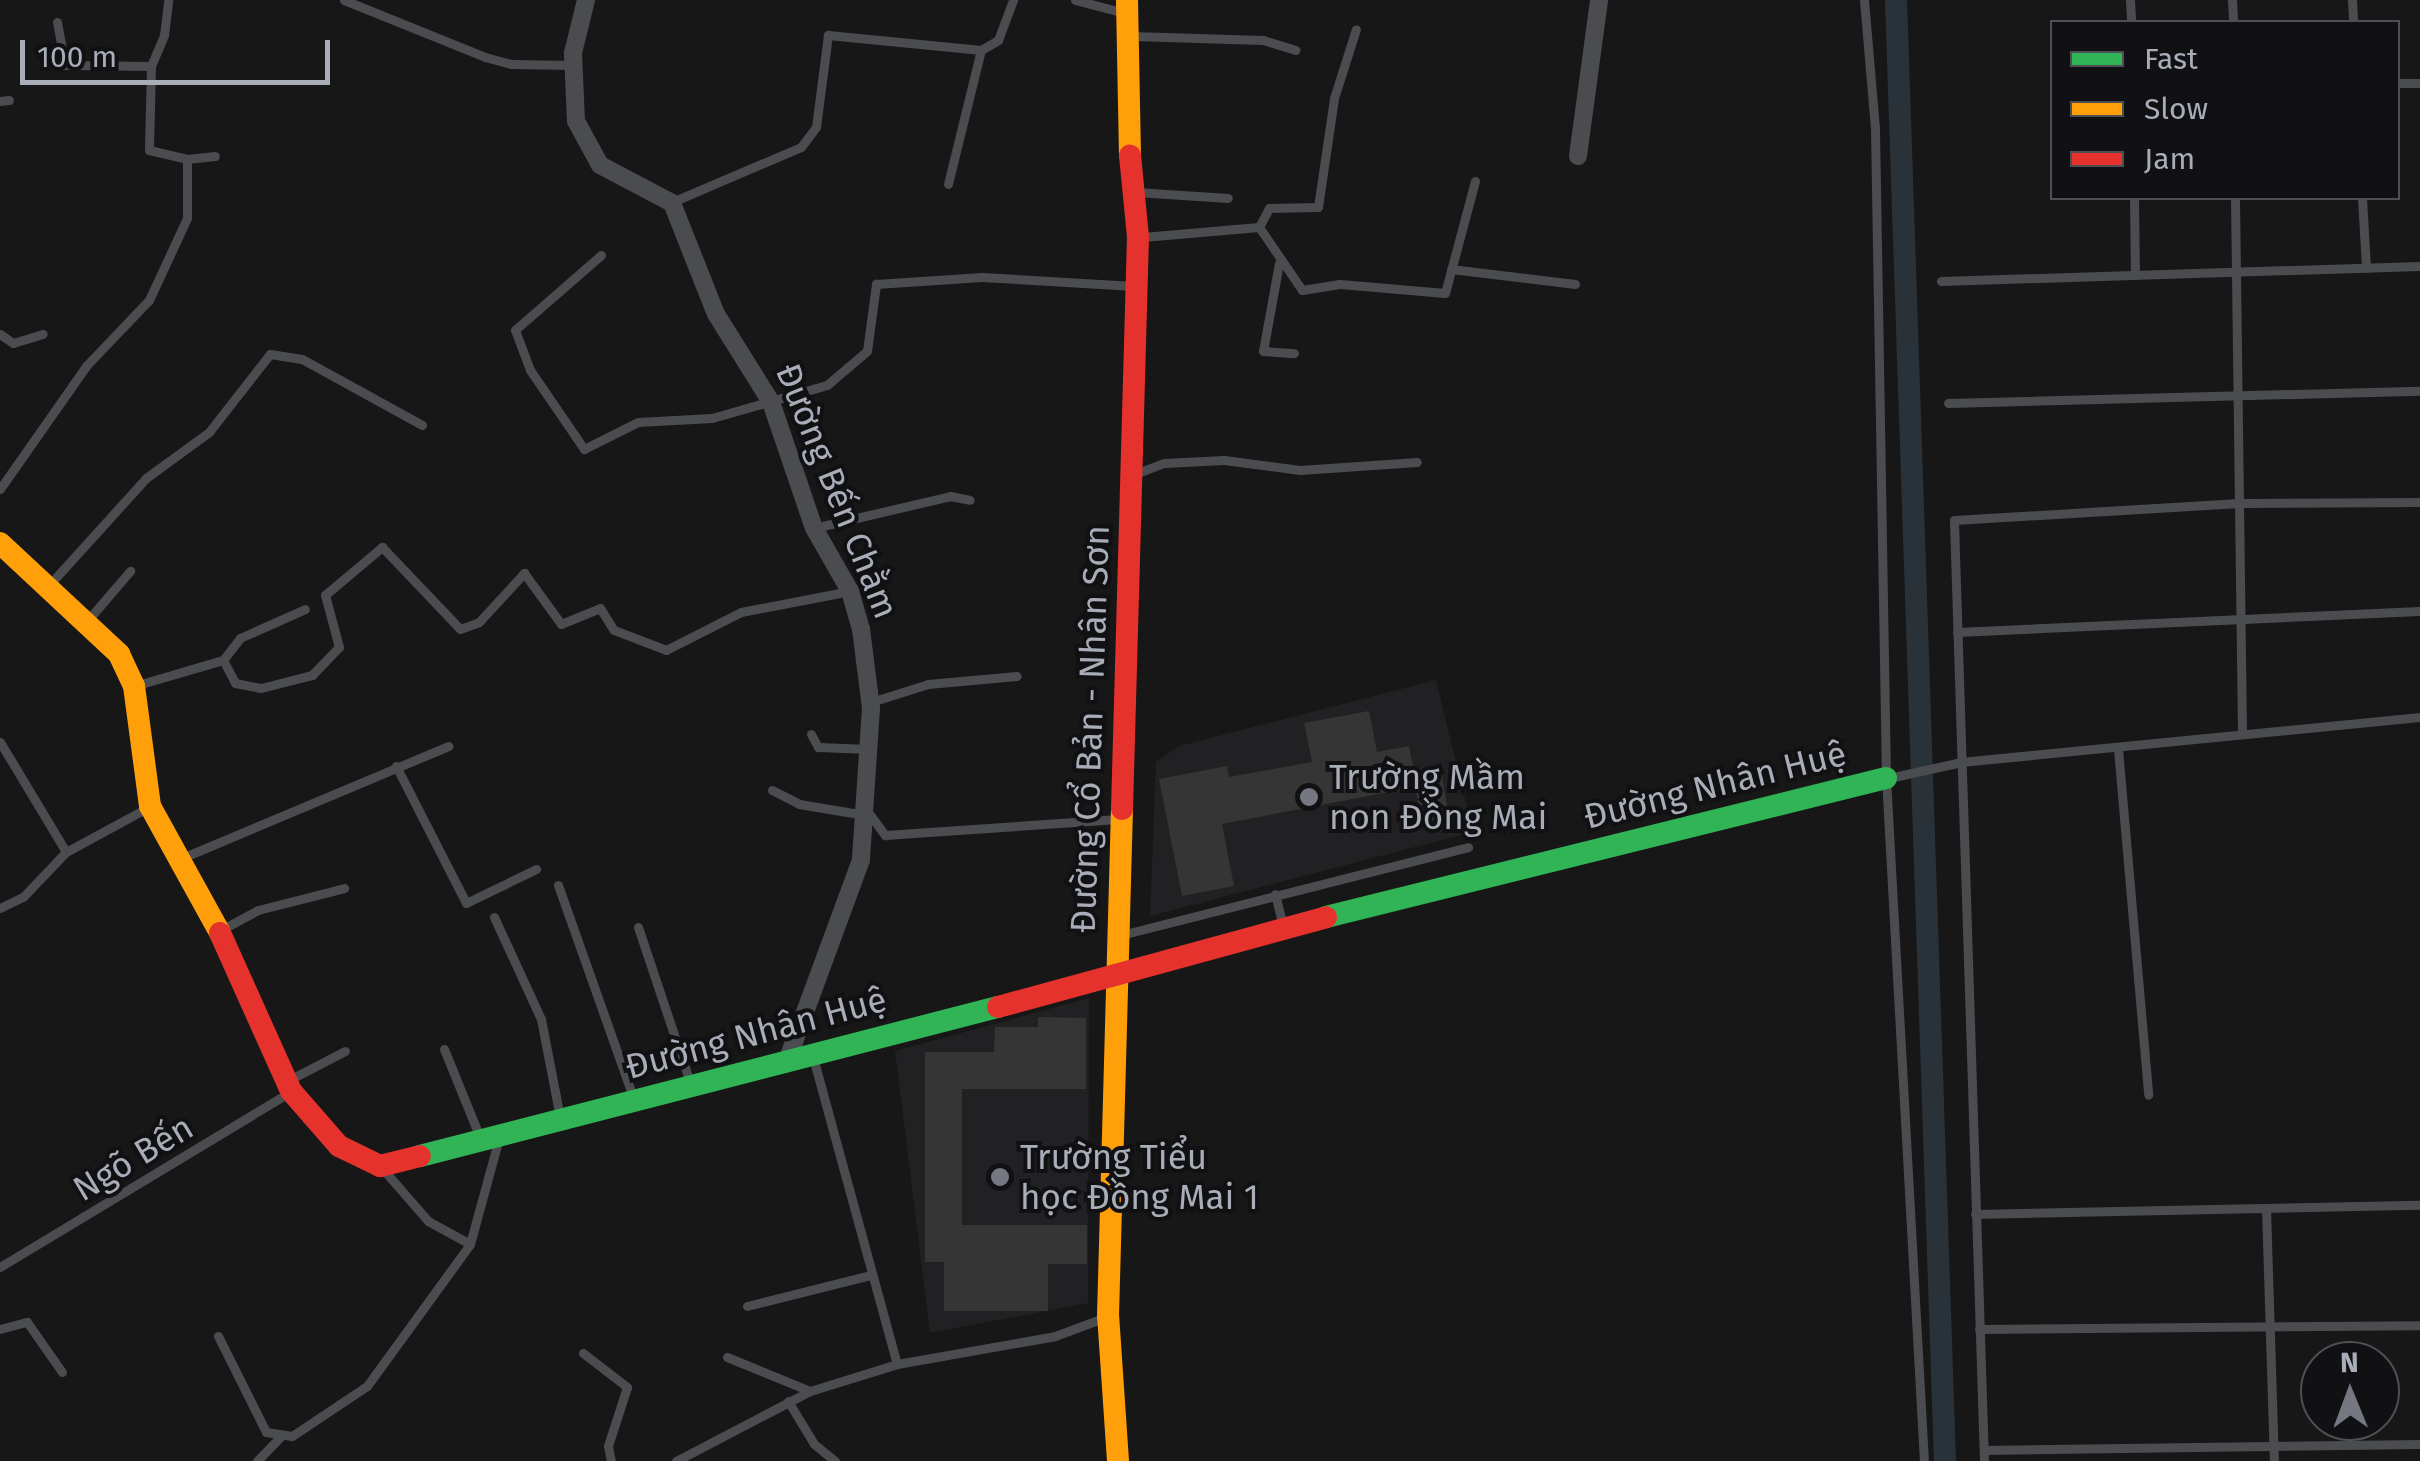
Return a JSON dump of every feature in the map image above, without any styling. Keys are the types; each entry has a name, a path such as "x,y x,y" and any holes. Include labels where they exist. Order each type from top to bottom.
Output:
{"street":[{"path":"586,0 572,65 576,121 600,165 672,202"},
{"path":"1578,156 1599,0"},
{"name":"Đường Cổ Bản - Nhân Sơn","path":"1118,1461 1108,1316 1121,694 1135,474 1138,238 1128,16"},
{"name":"Đường Bến Chằm","path":"672,202 716,314 772,402 814,528 850,591 871,702 865,815 854,886 786,1064"},
{"path":"0,542 88,620 119,654 134,686 150,806 182,858 219,932 289,1086 310,1121 339,1146 380,1166"},
{"name":"Đường Nhân Huệ","path":"380,1166 813,1058 1283,928 1886,778"}],"lane":[{"path":"168,0 164,35 151,66 150,150 186,159 215,156"},
{"path":"344,0 485,57 512,64 572,65"},
{"path":"672,202 801,146 816,127 828,35 981,50 998,40 1013,0"},
{"path":"1076,0 1128,16 1263,40 1296,50"},
{"path":"1864,0 1876,128 1886,778 1924,1461"},
{"path":"57,22 66,65 151,66"},
{"path":"1259,228 1269,208 1318,207 1334,98 1356,29"},
{"path":"948,184 981,50"},
{"path":"0,489 86,366 148,300 187,218 186,159"},
{"path":"1259,228 1279,263 1302,290 1340,284 1445,294 1475,181"},
{"path":"1134,192 1228,198"},
{"path":"2134,200 2135,275"},
{"path":"2235,200 2242,731"},
{"path":"2362,200 2366,268"},
{"path":"1138,238 1259,228"},
{"path":"601,256 515,330 530,370 584,449 638,422 680,424 814,391 864,356 876,284 982,277 1136,286"},
{"path":"1279,263 1263,351 1294,353"},
{"path":"1941,281 2420,266"},
{"path":"1451,269 1574,284"},
{"path":"0,334 29,343 43,334"},
{"path":"49,586 146,478 210,432 261,358 281,353 302,359 422,424"},
{"path":"1948,403 2237,391 2420,391"},
{"path":"1135,474 1164,462 1224,460 1300,470 1417,462"},
{"path":"814,528 950,496 970,500"},
{"path":"2420,502 2239,503 1954,520 1984,1455 2420,1444"},
{"path":"223,660 235,683 262,688 312,674 339,647 325,595 382,546 460,628 479,622 524,573 561,624 600,608 614,630 666,650 741,612 850,591"},
{"path":"88,620 130,570"},
{"path":"134,686 223,660 240,638 305,609"},
{"path":"1958,632 2420,611"},
{"path":"871,702 928,684 1017,676"},
{"path":"1886,778 1961,762 2118,750 2242,731 2420,717"},
{"path":"810,734 818,747 869,748"},
{"path":"0,742 66,852"},
{"path":"182,858 448,746"},
{"path":"2118,750 2148,1095"},
{"path":"396,766 466,904 536,869"},
{"path":"772,790 799,804 865,815 885,836 1120,819"},
{"path":"0,908 23,897 66,852 150,806"},
{"path":"1118,936 1468,847"},
{"path":"558,885 635,1103"},
{"path":"219,932 258,910 344,888"},
{"path":"1275,894 1283,928"},
{"path":"494,917 541,1019 561,1121"},
{"path":"638,927 692,1088"},
{"path":"218,1336 266,1432 292,1436 367,1386 470,1244 491,1139 444,1050"},
{"name":"Ngõ Bến","path":"0,1267 345,1051"},
{"path":"813,1058 896,1364"},
{"path":"380,1166 428,1221 470,1244"},
{"path":"1975,1214 2420,1205"},
{"path":"2266,1208 2274,1461"},
{"path":"747,1306 870,1274"},
{"path":"676,1461 810,1391 896,1364 1055,1336 1108,1316"},
{"path":"0,1329 26,1322 62,1372"},
{"path":"1979,1329 2420,1324"},
{"path":"583,1353 627,1387 608,1446 611,1461"},
{"path":"727,1357 810,1391"},
{"path":"788,1401 814,1444 835,1461"},
{"path":"257,1461 283,1434"}],"shaded area":[{"name":"Trường Mầm non Đồng Mai","path":"1436,680 1473,832 1150,916 1156,762 1179,746"},
{"name":"Trường Tiểu học Đồng Mai 1","path":"1089,998 1088,1303 930,1333 895,1051"}],"building":[{"path":"1369,711 1377,752 1409,746 1415,776 1441,771 1449,817 1422,822 1415,787 1222,824 1234,886 1182,896 1159,779 1227,766 1229,777 1312,762 1304,723"},
{"path":"1038,1017 1086,1018 1086,1089 962,1089 962,1225 1087,1225 1087,1264 1048,1264 1048,1311 944,1311 944,1262 925,1262 925,1052 994,1052 995,1027 1038,1027"}],"waterway":[{"path":"1896,0 1945,1461"}],"traffic: fast":[{"path":"1326,917 1886,778"},
{"path":"420,1156 998,1007"}],"traffic: slow":[{"path":"1127,0 1130,155"},
{"path":"0,543 119,654 134,686 150,806 220,933"},
{"path":"1118,1461 1108,1316 1122,809"}],"traffic: jam":[{"path":"1122,809 1138,237 1130,155"},
{"path":"998,1007 1326,917"},
{"path":"220,933 291,1091 339,1146 380,1166 420,1156"}],"place":[{"name":"Trường Mầm non Đồng Mai","path":"1309,797"},
{"name":"Trường Tiểu học Đồng Mai 1","path":"1000,1177"}]}
